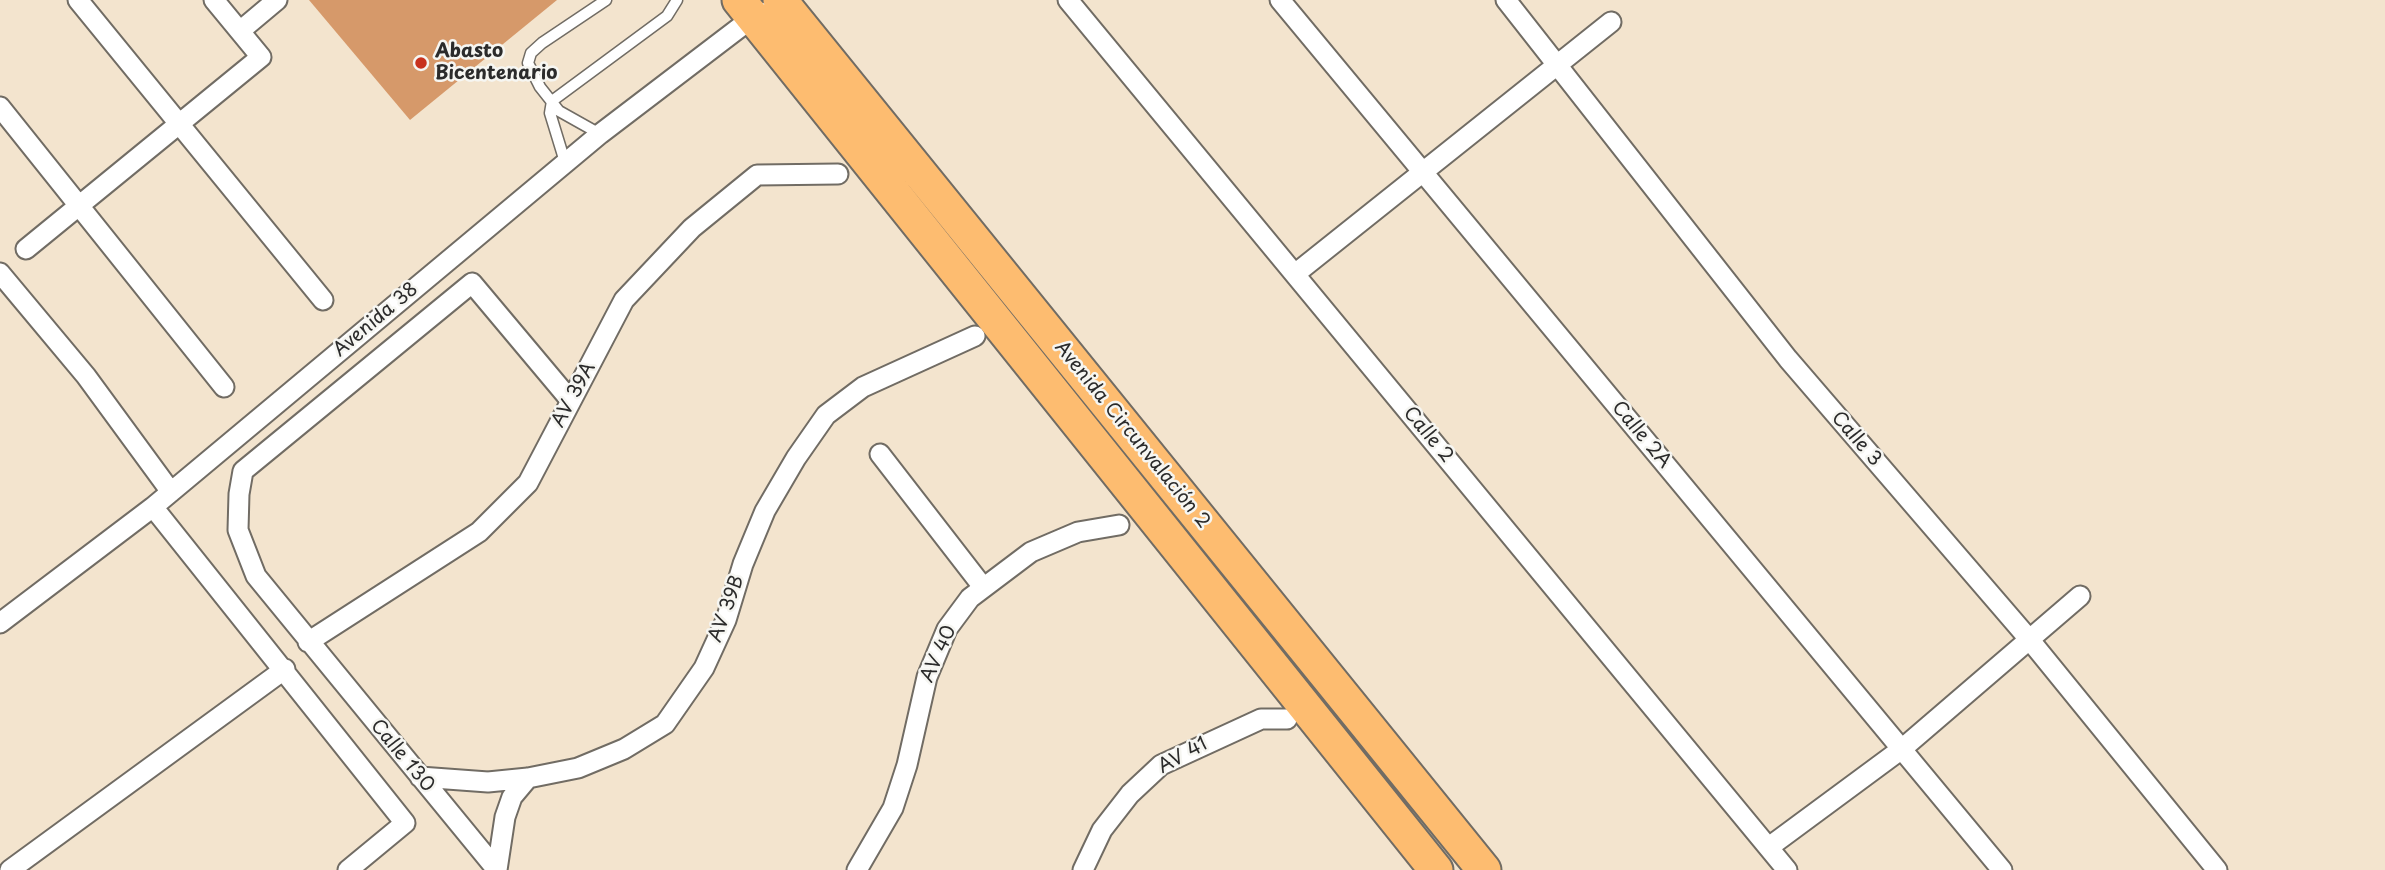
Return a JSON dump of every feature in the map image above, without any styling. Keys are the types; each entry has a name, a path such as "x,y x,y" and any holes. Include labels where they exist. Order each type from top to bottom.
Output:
{"highway":[{"name":"Avenida Circunvalación 2","path":"767,3 1436,870"},
{"name":"Avenida Circunvalación 2","path":"767,3 1484,870"}],"street":[{"path":"78,0 323,300"},
{"path":"26,249 261,57 214,0"},
{"path":"240,31 277,0"},
{"name":"Calle 2","path":"1068,0 1787,870"},
{"name":"Calle 2A","path":"1280,0 2003,870"},
{"name":"Calle 3","path":"1506,0 1788,359 2029,639 2217,870"},
{"name":"Avenida 38","path":"0,624 153,507 600,134 767,3"},
{"path":"1295,274 1611,22"},
{"path":"0,107 224,387"},
{"name":"AV 39A","path":"308,642 479,533 528,483 624,300 692,228 757,175 838,174"},
{"path":"0,273 86,376 171,492"},
{"name":"Calle 130","path":"497,870 256,576 238,530 239,494 243,471 472,282 571,401"},
{"name":"AV 39B","path":"420,777 452,781 528,779 578,768 624,749 665,723 704,668 726,620 743,564 765,511 825,415 863,387 975,336"},
{"path":"880,454 983,587"},
{"path":"153,507 285,669 405,823 348,870"},
{"name":"AV 40","path":"857,870 893,808 907,765 927,677 947,629 983,587 1031,552 1078,532 1119,524"},
{"path":"1769,847 1903,748 2080,596"},
{"path":"10,870 285,669"},
{"name":"AV 41","path":"1083,870 1102,830 1130,794 1161,765 1261,719 1287,719"},
{"path":"497,870 505,817 512,797 528,779"}],"lane":[{"path":"600,134 559,111 531,73 528,63 531,53 606,0"},
{"path":"565,163 550,113 552,101 667,16 677,0"}],"building":[{"name":"Abasto Bicentenario","path":"309,0 557,0 410,120"}],"place":[{"name":"Abasto Bicentenario","path":"421,63"}]}
